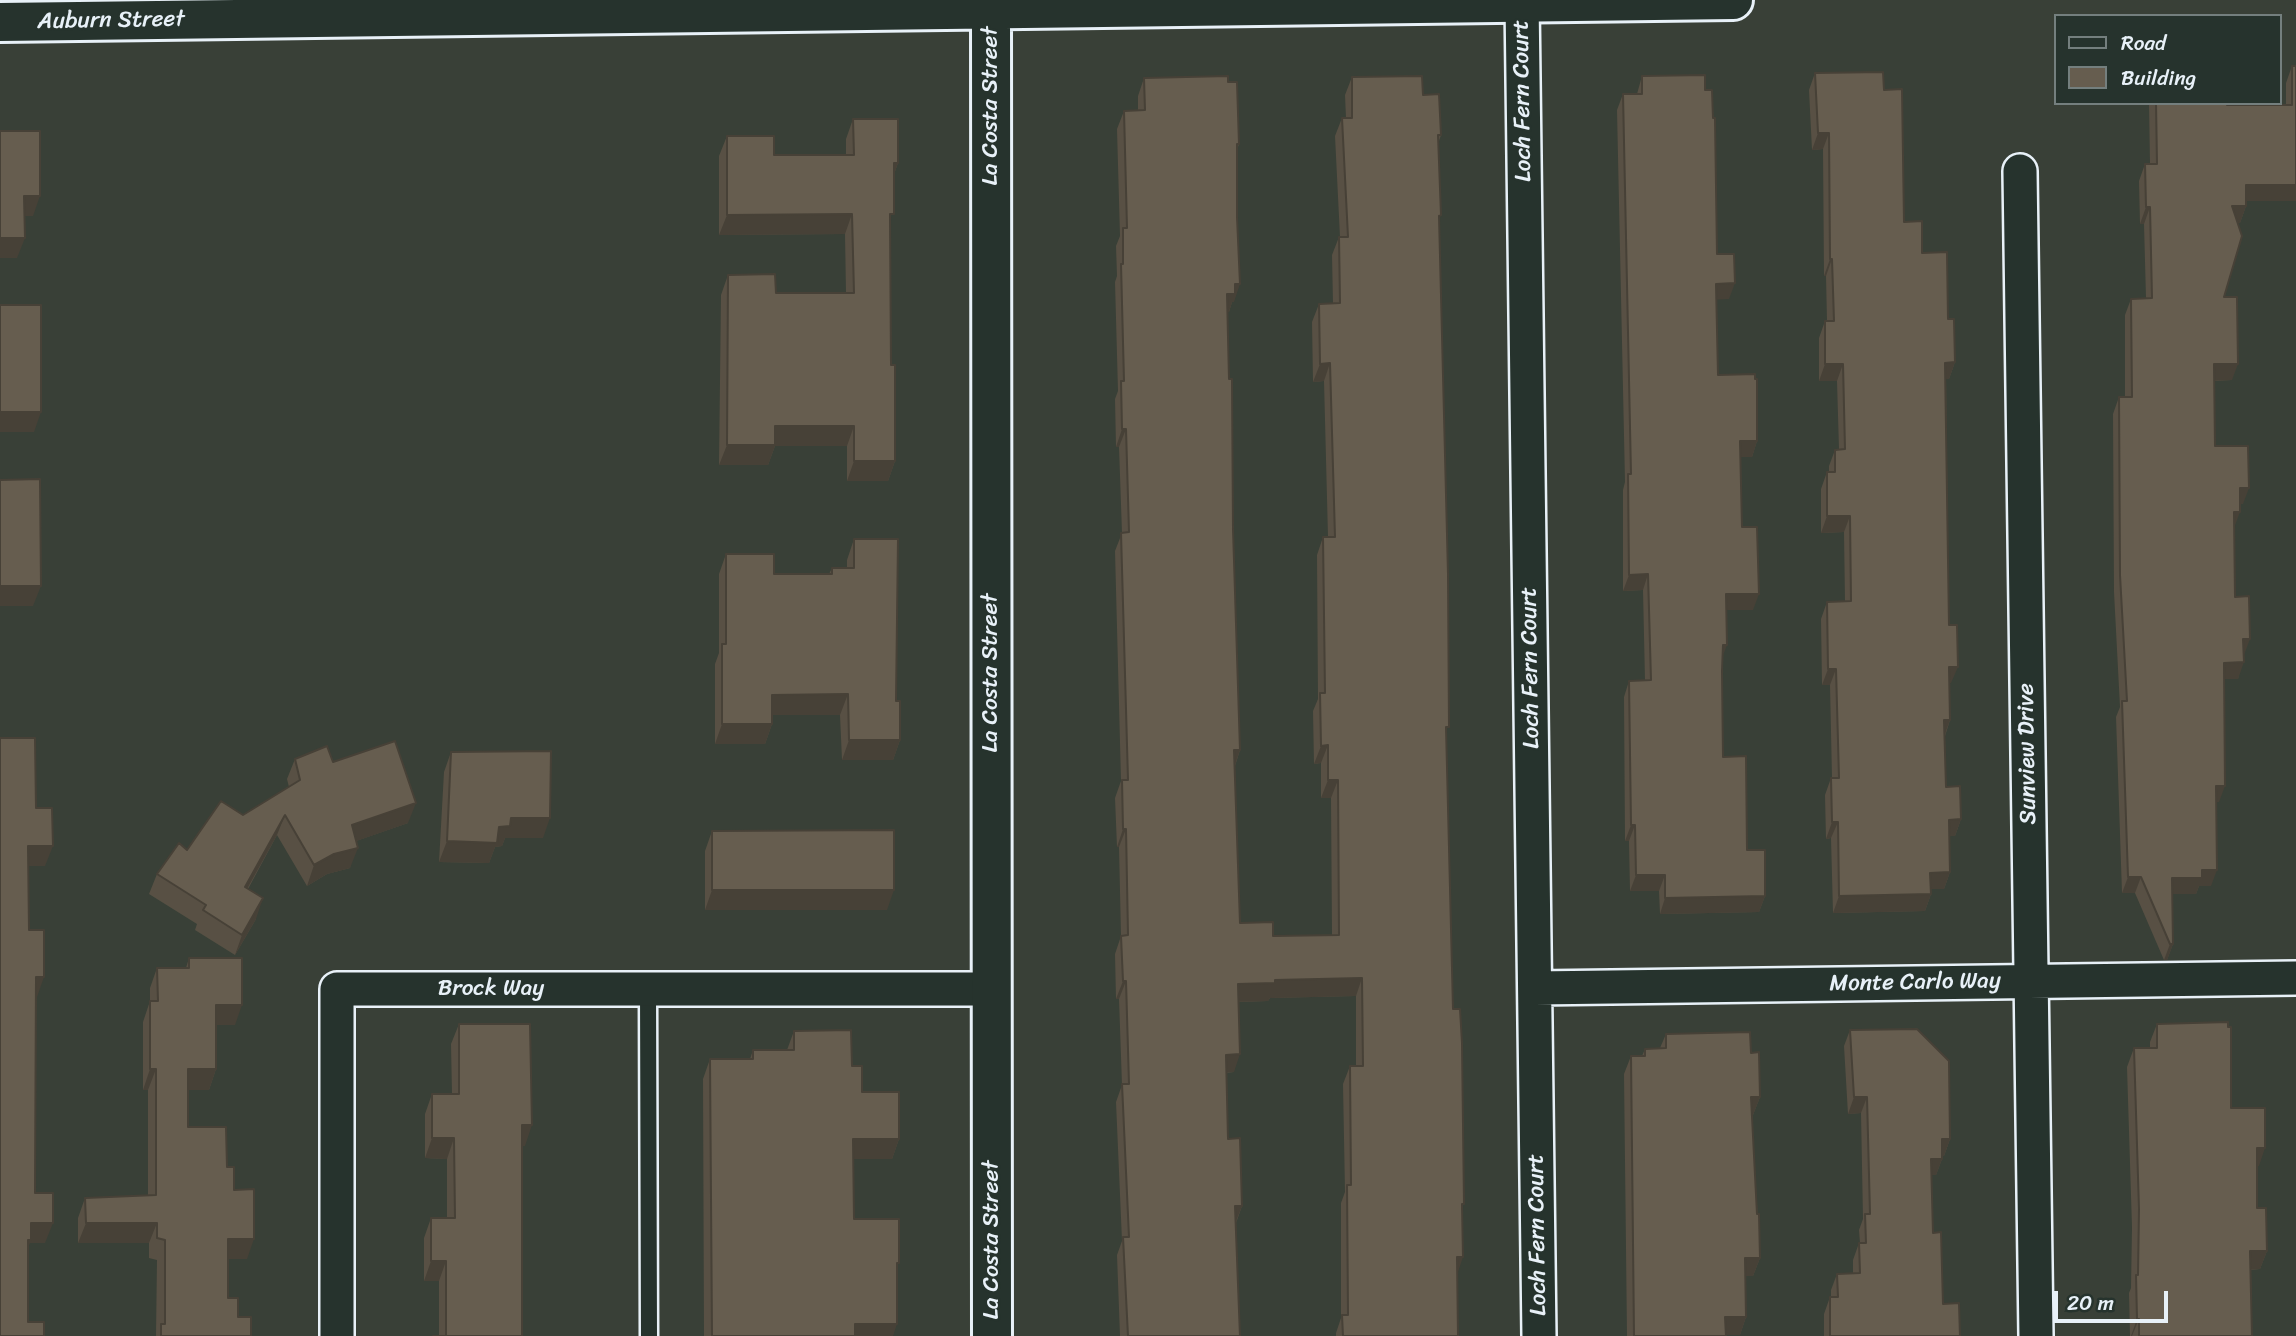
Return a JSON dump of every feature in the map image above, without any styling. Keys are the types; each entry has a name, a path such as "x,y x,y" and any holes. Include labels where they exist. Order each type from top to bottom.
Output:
{"main road":[{"name":"Auburn Street","path":"0,22 389,8 1733,0"},
{"name":"La Costa Street","path":"991,5 992,1336"}],"street":[{"name":"Loch Fern Court","path":"1522,1 1539,1336"},
{"name":"Sunview Drive","path":"2020,171 2036,1336"},
{"name":"Monte Carlo Way","path":"1535,988 2296,978"},
{"name":"Brock Way","path":"337,1336 337,989 991,989"}],"lane":[{"path":"648,989 649,1336"}],"building":[{"path":"2292,66 2296,66 2296,185 2246,185 2246,206 2232,206 2242,236 2224,297 2237,297 2238,364 2214,364 2215,446 2248,446 2249,488 2240,488 2240,512 2234,512 2235,597 2249,596 2250,639 2243,639 2244,662 2224,663 2225,786 2216,786 2217,870 2202,870 2202,878 2172,878 2173,944 2170,944 2141,877 2128,877 2122,701 2127,701 2120,575 2119,397 2132,397 2131,299 2152,298 2150,207 2146,207 2145,164 2157,164 2156,105 2292,105"},
{"path":"1883,72 1884,90 1902,89 1904,222 1922,221 1922,253 1947,252 1948,319 1954,319 1955,362 1945,363 1949,625 1957,625 1958,667 1949,667 1950,720 1944,720 1946,787 1960,786 1961,819 1949,820 1950,872 1930,873 1931,894 1839,896 1838,822 1832,822 1831,778 1839,778 1836,669 1828,669 1827,602 1851,601 1850,516 1827,516 1827,472 1835,472 1835,450 1845,449 1843,364 1825,364 1825,321 1834,321 1830,259 1829,133 1818,133 1815,73"},
{"path":"1705,75 1705,90 1712,90 1715,118 1717,254 1734,254 1735,283 1716,284 1718,375 1755,374 1757,379 1757,441 1740,441 1742,527 1757,527 1759,594 1726,594 1727,645 1723,645 1722,671 1723,757 1746,756 1747,850 1765,850 1765,896 1665,898 1665,875 1636,875 1635,825 1631,825 1629,681 1651,680 1648,574 1629,575 1628,474 1631,474 1623,94 1642,94 1642,76"},
{"path":"1228,76 1228,82 1237,82 1239,144 1237,217 1240,284 1235,284 1235,294 1227,294 1229,379 1232,379 1233,529 1240,750 1234,750 1240,923 1273,922 1273,936 1339,935 1338,780 1328,780 1328,745 1321,746 1320,693 1325,693 1323,537 1335,537 1330,363 1320,364 1319,304 1340,303 1339,237 1348,237 1342,118 1352,118 1352,77 1422,76 1423,95 1439,94 1439,216 1448,574 1449,727 1446,727 1453,1009 1460,1009 1462,1043 1464,1204 1463,1257 1457,1257 1458,1336 1343,1336 1342,1315 1348,1315 1350,1066 1363,1066 1362,978 1275,980 1275,983 1238,984 1240,1054 1226,1055 1228,1139 1240,1138 1242,1206 1235,1206 1240,1336 1128,1336 1123,1237 1129,1237 1122,1084 1129,1084 1126,981 1123,981 1121,936 1128,935 1126,829 1123,829 1122,780 1128,780 1121,533 1129,532 1126,429 1122,429 1121,381 1124,381 1121,264 1123,228 1127,228 1124,111 1145,110 1144,78"},
{"path":"853,119 898,119 898,163 894,163 894,214 890,214 895,461 854,461 854,426 775,426 775,445 727,445 728,275 775,274 776,293 854,293 852,214 727,215 727,136 774,136 774,155 854,155"},
{"path":"0,131 40,131 40,196 24,196 25,238 0,238"},
{"path":"0,305 41,305 41,412 0,412"},
{"path":"40,479 41,586 0,586 0,480"},
{"path":"854,539 898,539 896,701 900,701 900,740 849,740 848,694 772,695 772,724 722,724 722,644 726,644 726,554 774,554 774,574 832,574 832,568 854,568"},
{"path":"0,738 35,738 36,808 52,808 53,846 28,846 29,930 44,930 44,977 36,977 35,1193 53,1193 53,1223 31,1223 31,1240 28,1240 28,1322 44,1322 44,1336 0,1336"},
{"path":"395,741 416,803 352,825 358,848 334,854 314,865 285,815 245,887 263,898 242,935 203,910 206,905 157,874 179,843 187,850 221,801 243,815 300,780 295,759 327,746 333,762"},
{"path":"551,751 550,818 511,818 510,826 499,827 497,843 447,841 451,752"},
{"path":"894,830 894,890 712,890 712,831"},
{"path":"189,958 242,958 242,1005 216,1005 216,1069 188,1069 188,1127 226,1127 227,1167 234,1167 234,1190 254,1189 254,1239 228,1239 228,1298 238,1298 238,1317 251,1317 251,1336 161,1336 161,1324 165,1324 165,1240 157,1238 157,1223 86,1223 85,1198 156,1195 156,1069 150,1069 150,1001 158,1001 157,968 189,968"},
{"path":"2228,1022 2228,1027 2231,1027 2231,1108 2265,1108 2265,1148 2257,1148 2257,1208 2266,1208 2267,1251 2250,1251 2252,1336 2139,1336 2136,1275 2139,1209 2134,1048 2157,1048 2157,1024"},
{"path":"459,1024 530,1024 532,1125 522,1125 522,1336 446,1336 446,1261 431,1261 431,1218 455,1218 454,1138 432,1138 432,1094 459,1094"},
{"path":"1917,1029 1949,1061 1950,1139 1942,1139 1942,1159 1931,1159 1933,1233 1941,1232 1943,1304 1959,1303 1960,1336 1830,1336 1830,1297 1838,1297 1837,1274 1860,1273 1859,1243 1866,1243 1865,1214 1870,1214 1867,1097 1854,1097 1850,1030"},
{"path":"851,1030 852,1066 862,1066 862,1092 899,1092 899,1139 853,1139 854,1219 899,1219 897,1324 855,1324 855,1336 712,1336 710,1059 753,1059 753,1050 794,1050 794,1031"},
{"path":"1750,1032 1751,1053 1759,1052 1760,1097 1751,1097 1760,1258 1745,1258 1746,1317 1725,1317 1726,1336 1634,1336 1631,1056 1645,1056 1645,1049 1666,1048 1666,1034"}]}
